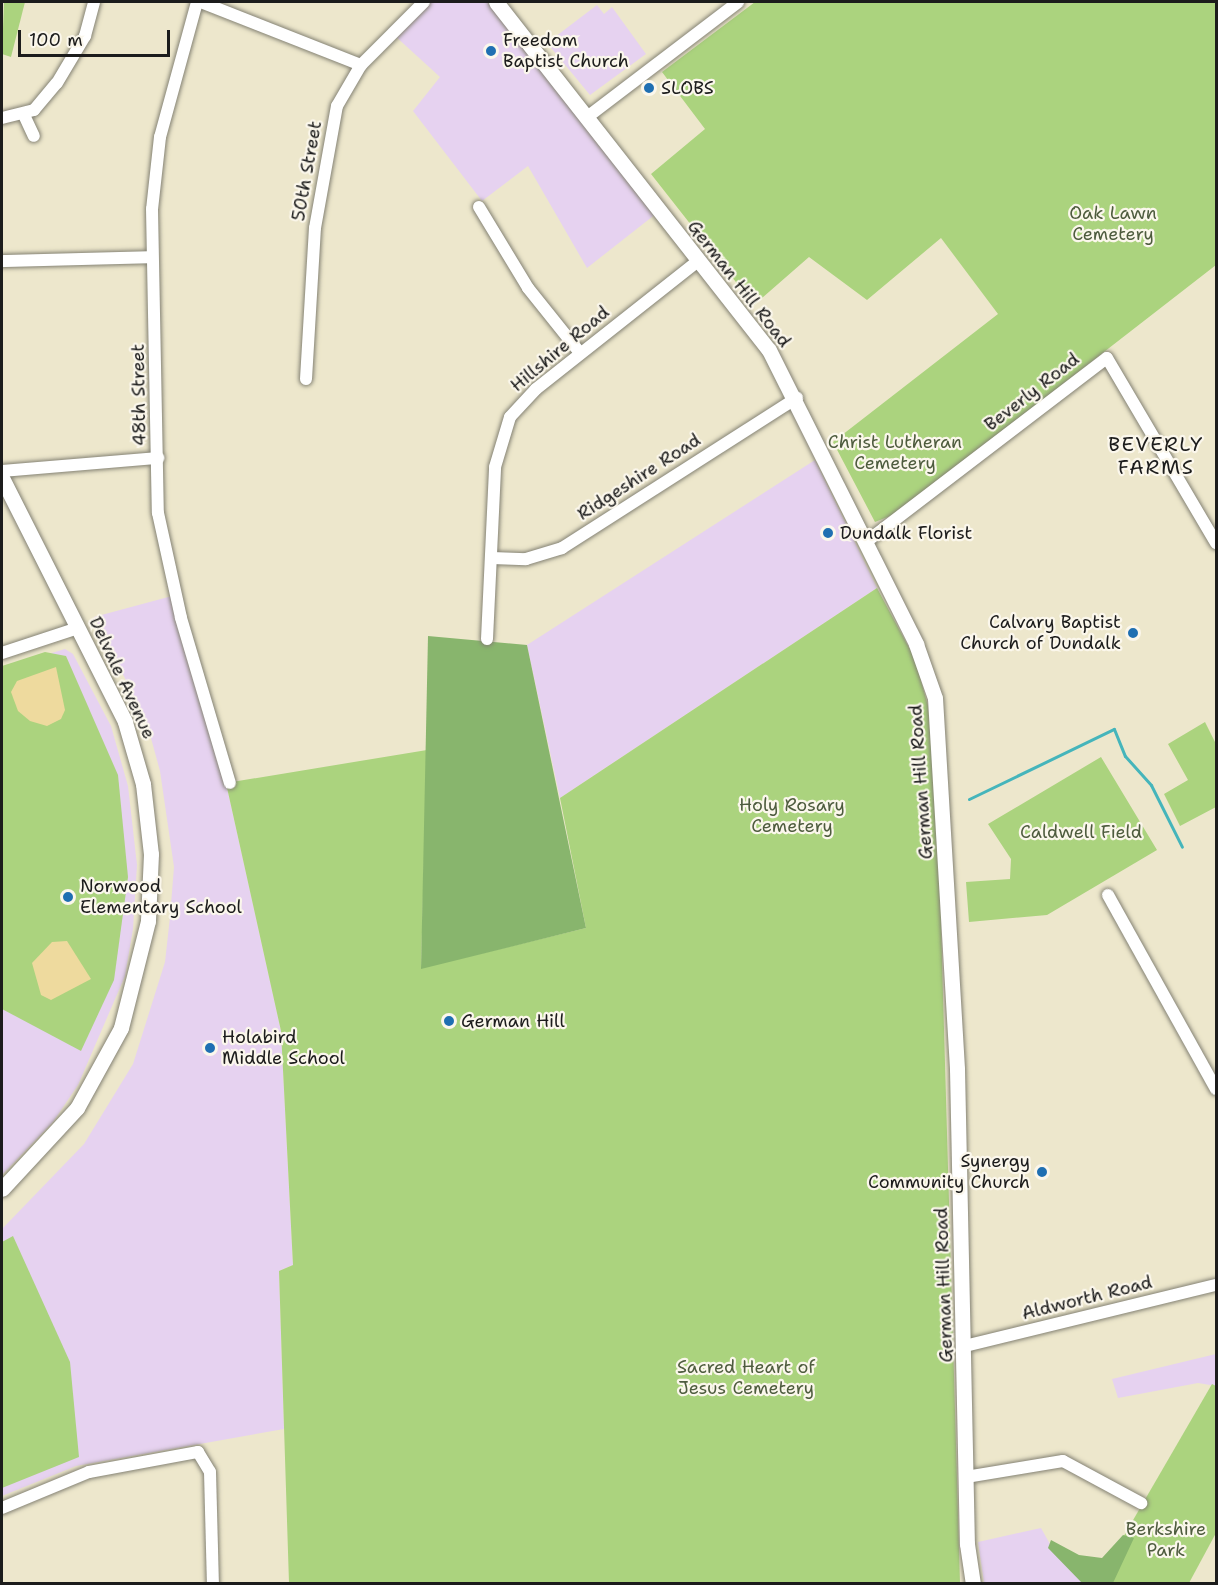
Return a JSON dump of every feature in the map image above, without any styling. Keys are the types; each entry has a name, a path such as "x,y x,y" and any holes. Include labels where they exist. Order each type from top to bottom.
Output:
{"street":[{"path":"2,117 24,115 69,67 94,2"},
{"path":"199,2 361,65"},
{"name":"48th Street","path":"199,2 160,137 152,257 159,530 230,783"},
{"name":"50th Street","path":"306,379 324,166 337,106 361,65 424,2"},
{"path":"586,118 738,2"},
{"name":"German Hill Road","path":"499,3 586,118 769,350 797,398 920,654 936,703 957,1069 965,1346 966,1478 973,1584"},
{"path":"24,115 34,136"},
{"path":"479,207 528,288 580,353"},
{"path":"2,261 152,257"},
{"name":"Hillshire Road","path":"487,639 495,467 504,431 525,398 698,261"},
{"name":"Beverly Road","path":"866,542 1107,358 1216,543"},
{"name":"Ridgeshire Road","path":"492,558 526,559 562,548 797,398"},
{"path":"2,471 158,458"},
{"name":"Delvale Avenue","path":"2,478 124,722 143,784 151,854 148,921 136,981 107,1060 71,1115 2,1189"},
{"path":"2,654 78,628"},
{"path":"1108,895 1216,1089"},
{"name":"Aldworth Road","path":"965,1346 1216,1285"},
{"path":"2,1508 89,1472 188,1452 204,1456 210,1472 213,1584"},
{"path":"966,1478 1063,1461 1141,1503"}],"shaded area":[{"path":"430,2 487,2 657,213 587,268 528,166 482,201 413,111 440,77 394,35"},
{"path":"597,5 604,14 612,7 646,54 590,95 547,43"},
{"path":"815,460 877,588 560,798 527,645"},
{"name":"Holabird Middle School","path":"172,596 226,783 281,1031 293,1265 279,1271 284,1429 76,1466 2,1496 2,1229 84,1144 133,1064 165,962 170,917 174,867 160,771 146,720 94,617"},
{"name":"Norwood Elementary School","path":"65,649 73,654 111,726 128,786 137,865 133,929 125,976 78,1085 53,1122 2,1175 2,668"},
{"path":"1216,1354 1216,1386 1198,1383 1118,1398 1112,1379"},
{"path":"1041,1528 1050,1544 1095,1583 984,1583 978,1542"}],"green space":[{"path":"4,2 25,2 11,57 2,54"},
{"path":"755,2 1216,2 1216,265 895,514 875,522 833,442 998,314 941,238 867,300 809,257 754,305 651,174 705,129 662,72"},
{"path":"877,588 915,659 928,706 939,856 960,1583 289,1583 279,1271 293,1265 281,1031 226,783 427,750 421,968 586,928 560,798"},
{"path":"428,636 527,645 586,928 421,969"},
{"name":"Norwood Elementary School","path":"45,652 66,656 118,775 128,877 114,980 81,1051 2,1009 2,666"},
{"path":"1205,722 1216,744 1216,807 1180,826 1164,794 1188,780 1168,744"},
{"name":"Caldwell Field","path":"1101,757 1157,850 1047,915 969,922 966,882 1010,879 1011,859 988,824"},
{"path":"13,1236 70,1362 79,1457 2,1488 2,1242"},
{"name":"Berkshire Park","path":"1212,1384 1216,1386 1216,1533 1189,1583 1096,1584"},
{"path":"1123,1535 1134,1538 1113,1583 1082,1583 1048,1548 1051,1540 1079,1555 1102,1558"}],"sand":[{"path":"56,667 65,710 61,719 47,726 30,721 18,711 11,692 17,681"},
{"path":"67,941 91,979 51,1000 41,995 32,963 52,942"}],"waterway":[{"path":"969,799 1114,729 1125,756 1151,785 1182,847"}],"place":[{"name":"Freedom Baptist Church","path":"491,51"},
{"name":"SLOBS","path":"649,88"},
{"name":"Dundalk Florist","path":"828,533"},
{"name":"Calvary Baptist Church of Dundalk","path":"1133,633"},
{"name":"Norwood Elementary School","path":"68,897"},
{"name":"German Hill","path":"449,1021"},
{"name":"Holabird Middle School","path":"210,1048"},
{"name":"Synergy Community Church","path":"1042,1172"}],"district":[{"name":"BEVERLY FARMS","path":"1156,456"}],"park label":[{"name":"Oak Lawn Cemetery","path":"1113,224"},
{"name":"Christ Lutheran Cemetery","path":"895,453"},
{"name":"Holy Rosary Cemetery","path":"792,816"},
{"name":"Sacred Heart of Jesus Cemetery","path":"746,1378"}]}
